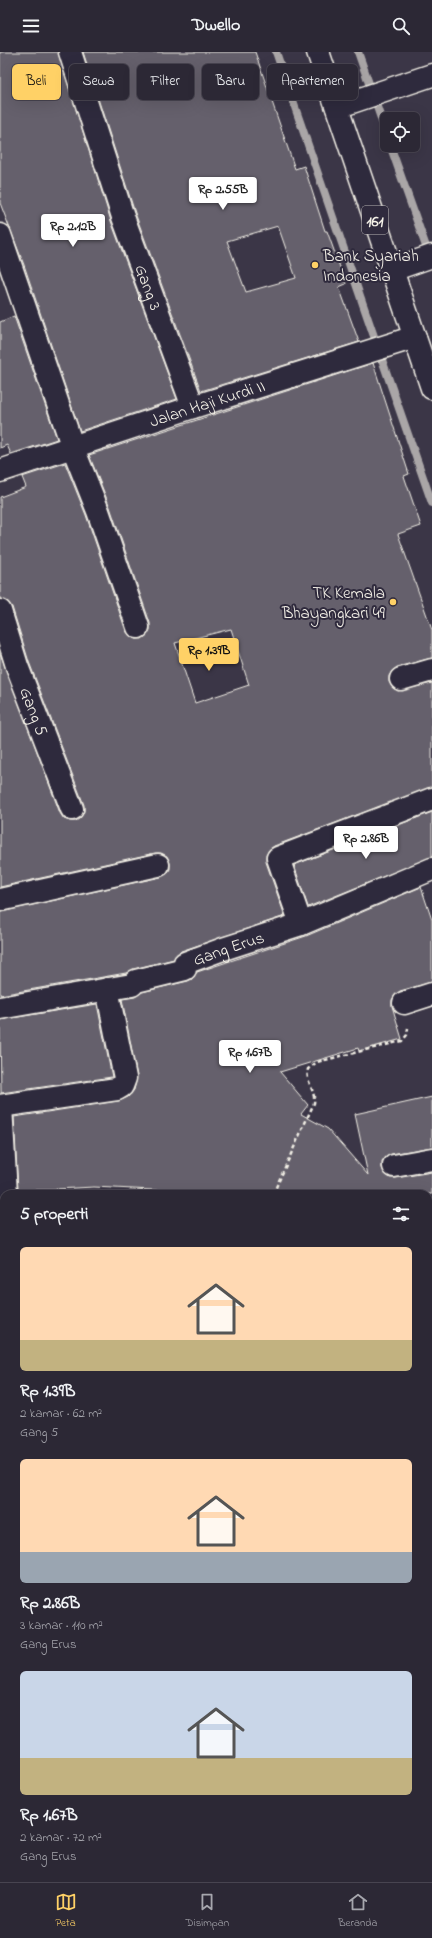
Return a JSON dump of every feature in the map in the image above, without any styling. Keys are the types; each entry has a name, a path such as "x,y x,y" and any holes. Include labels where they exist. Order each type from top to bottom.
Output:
{"main road":[{"name":"Gang 3","path":"70,52 123,217 193,407"},
{"name":"161","path":"318,52 432,388"},
{"path":"337,107 432,75"},
{"path":"0,235 73,448 98,511 138,627"},
{"path":"392,270 432,256"},
{"name":"Jalan Haji Kurdi II","path":"0,471 193,407 415,338"},
{"name":"Gang 5","path":"0,611 22,680 72,810"},
{"path":"402,679 432,670"},
{"path":"301,924 278,858 432,799"},
{"path":"0,900 158,865"},
{"name":"Gang Erus","path":"0,1008 132,985 136,981 185,969 185,963 224,948 301,924 432,869"},
{"path":"6,1190 1,1106 117,1089 122,1086 124,1078 107,989"},
{"path":"404,1003 432,994"},
{"path":"394,1166 432,1159"}],"path":[{"path":"275,1190 305,1126 314,1103 315,1098 307,1076 308,1068 317,1062 402,1041 408,1032 401,1012 404,1003"}],"building":[{"path":"0,52 58,52 69,87 69,100 73,100 111,221 177,399 80,431 24,265 0,203"},
{"path":"83,52 255,52 267,87 267,100 271,100 295,169 304,166 325,231 327,231 346,284 339,287 359,342 201,391 135,213 99,100 129,100 129,64 87,64","holes":["278,226 296,278 246,292 227,241"]},
{"path":"14,316 57,439 11,454 7,445 0,448 0,322"},
{"path":"373,363 409,474 404,476 421,526 398,534 432,630 432,658 397,667 389,676 389,682 393,688 398,691 432,683 432,787 274,846 269,850 266,855 266,862 285,916 181,951 174,959 133,969 126,973 0,995 0,912 161,877 167,874 170,869 170,863 167,856 161,853 155,853 0,887 0,653 60,813 64,819 76,821 81,817 84,811 84,805 29,662 12,607 8,602 0,599 0,497 26,487 22,477 65,463 86,515 126,631 135,639 142,639 150,630 150,623 110,507 89,455","holes":["231,629 249,685 195,703 175,643"]},
{"path":"432,812 432,857 308,907 294,865"},
{"path":"421,887 432,920 432,982 400,991 392,1000 392,1006 402,1039 359,1051 358,1048 280,1072 308,1105 301,1114 328,1129 368,1175 355,1114 432,1097 432,1147 391,1154 382,1162 382,1168 385,1174 390,1178 432,1172 432,1190 153,1190 94,1187 56,1190 18,1190 14,1117 119,1101 128,1097 134,1090 137,1076 122,999 135,997 142,992 188,981 193,978 197,972 306,936"},
{"path":"97,1004 112,1077 1,1093 0,1020"}],"waterway":[{"path":"276,52 377,345"},
{"path":"358,52 372,92"},
{"path":"375,101 380,116"},
{"path":"392,152 429,255"},
{"path":"380,354 432,503"}],"place":[{"name":"Bank Syariah Indonesia","path":"315,265"},
{"name":"TK Kemala Bhayangkari 49","path":"393,602"}]}
